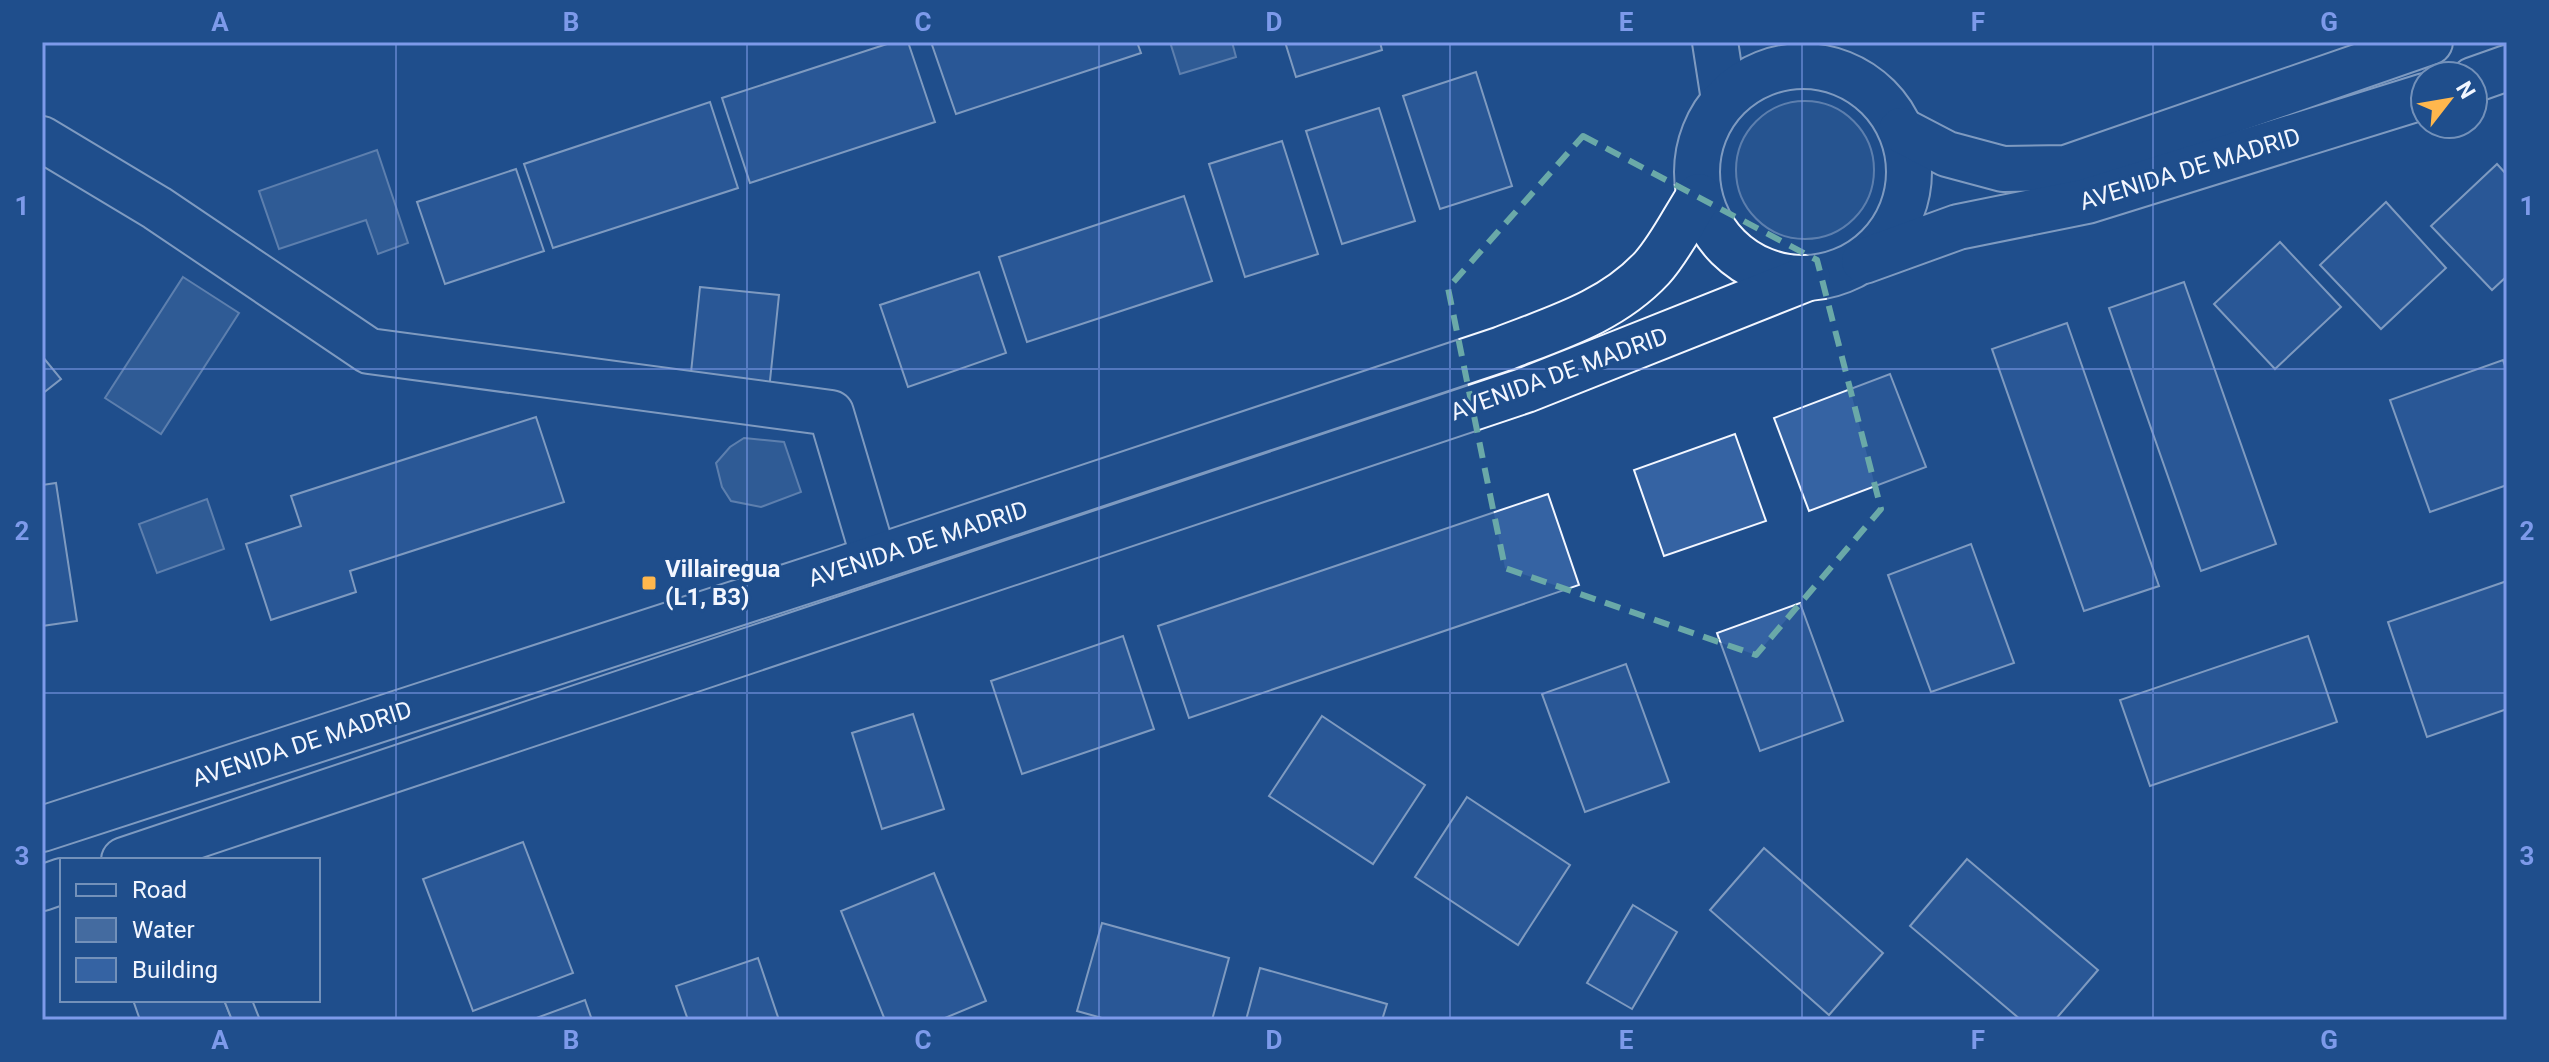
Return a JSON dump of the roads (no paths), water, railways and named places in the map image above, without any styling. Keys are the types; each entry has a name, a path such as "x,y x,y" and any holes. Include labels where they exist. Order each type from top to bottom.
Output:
{"main road":[{"path":"1715,42 1724,100"},
{"name":"AVENIDA DE MADRID","path":"1901,130 1947,154 2003,169 2066,168 2430,42"},
{"path":"1825,56 1885,103 1901,130 1909,158 1909,188 1900,217 1884,242 1862,262 1836,274 1808,278 1772,273 1739,257 1714,230 1699,196 1697,162 1705,129 1724,100 1748,80 1775,69 1806,65 1825,56"},
{"name":"AVENIDA DE MADRID","path":"1862,262 1958,227 2087,201 2409,101"},
{"path":"42,139 157,208 369,351 831,413 874,558"},
{"name":"AVENIDA DE MADRID","path":"42,829 874,558 1502,349 1589,315 1617,298 1653,267 1699,196"},
{"name":"AVENIDA DE MADRID","path":"130,858 1526,390 1808,278"}],"water":[{"path":"1170,42 1232,42 1236,57 1180,74"},
{"path":"377,150 408,243 378,254 366,220 279,249 259,191"},
{"path":"183,277 239,313 161,434 105,398"},
{"path":"744,438 784,442 801,492 761,507 731,501 722,487 716,463 730,447"},
{"path":"207,499 224,549 157,573 139,524"}],"place":[{"name":"Villairegua (L1, B3)","path":"649,583"}]}
